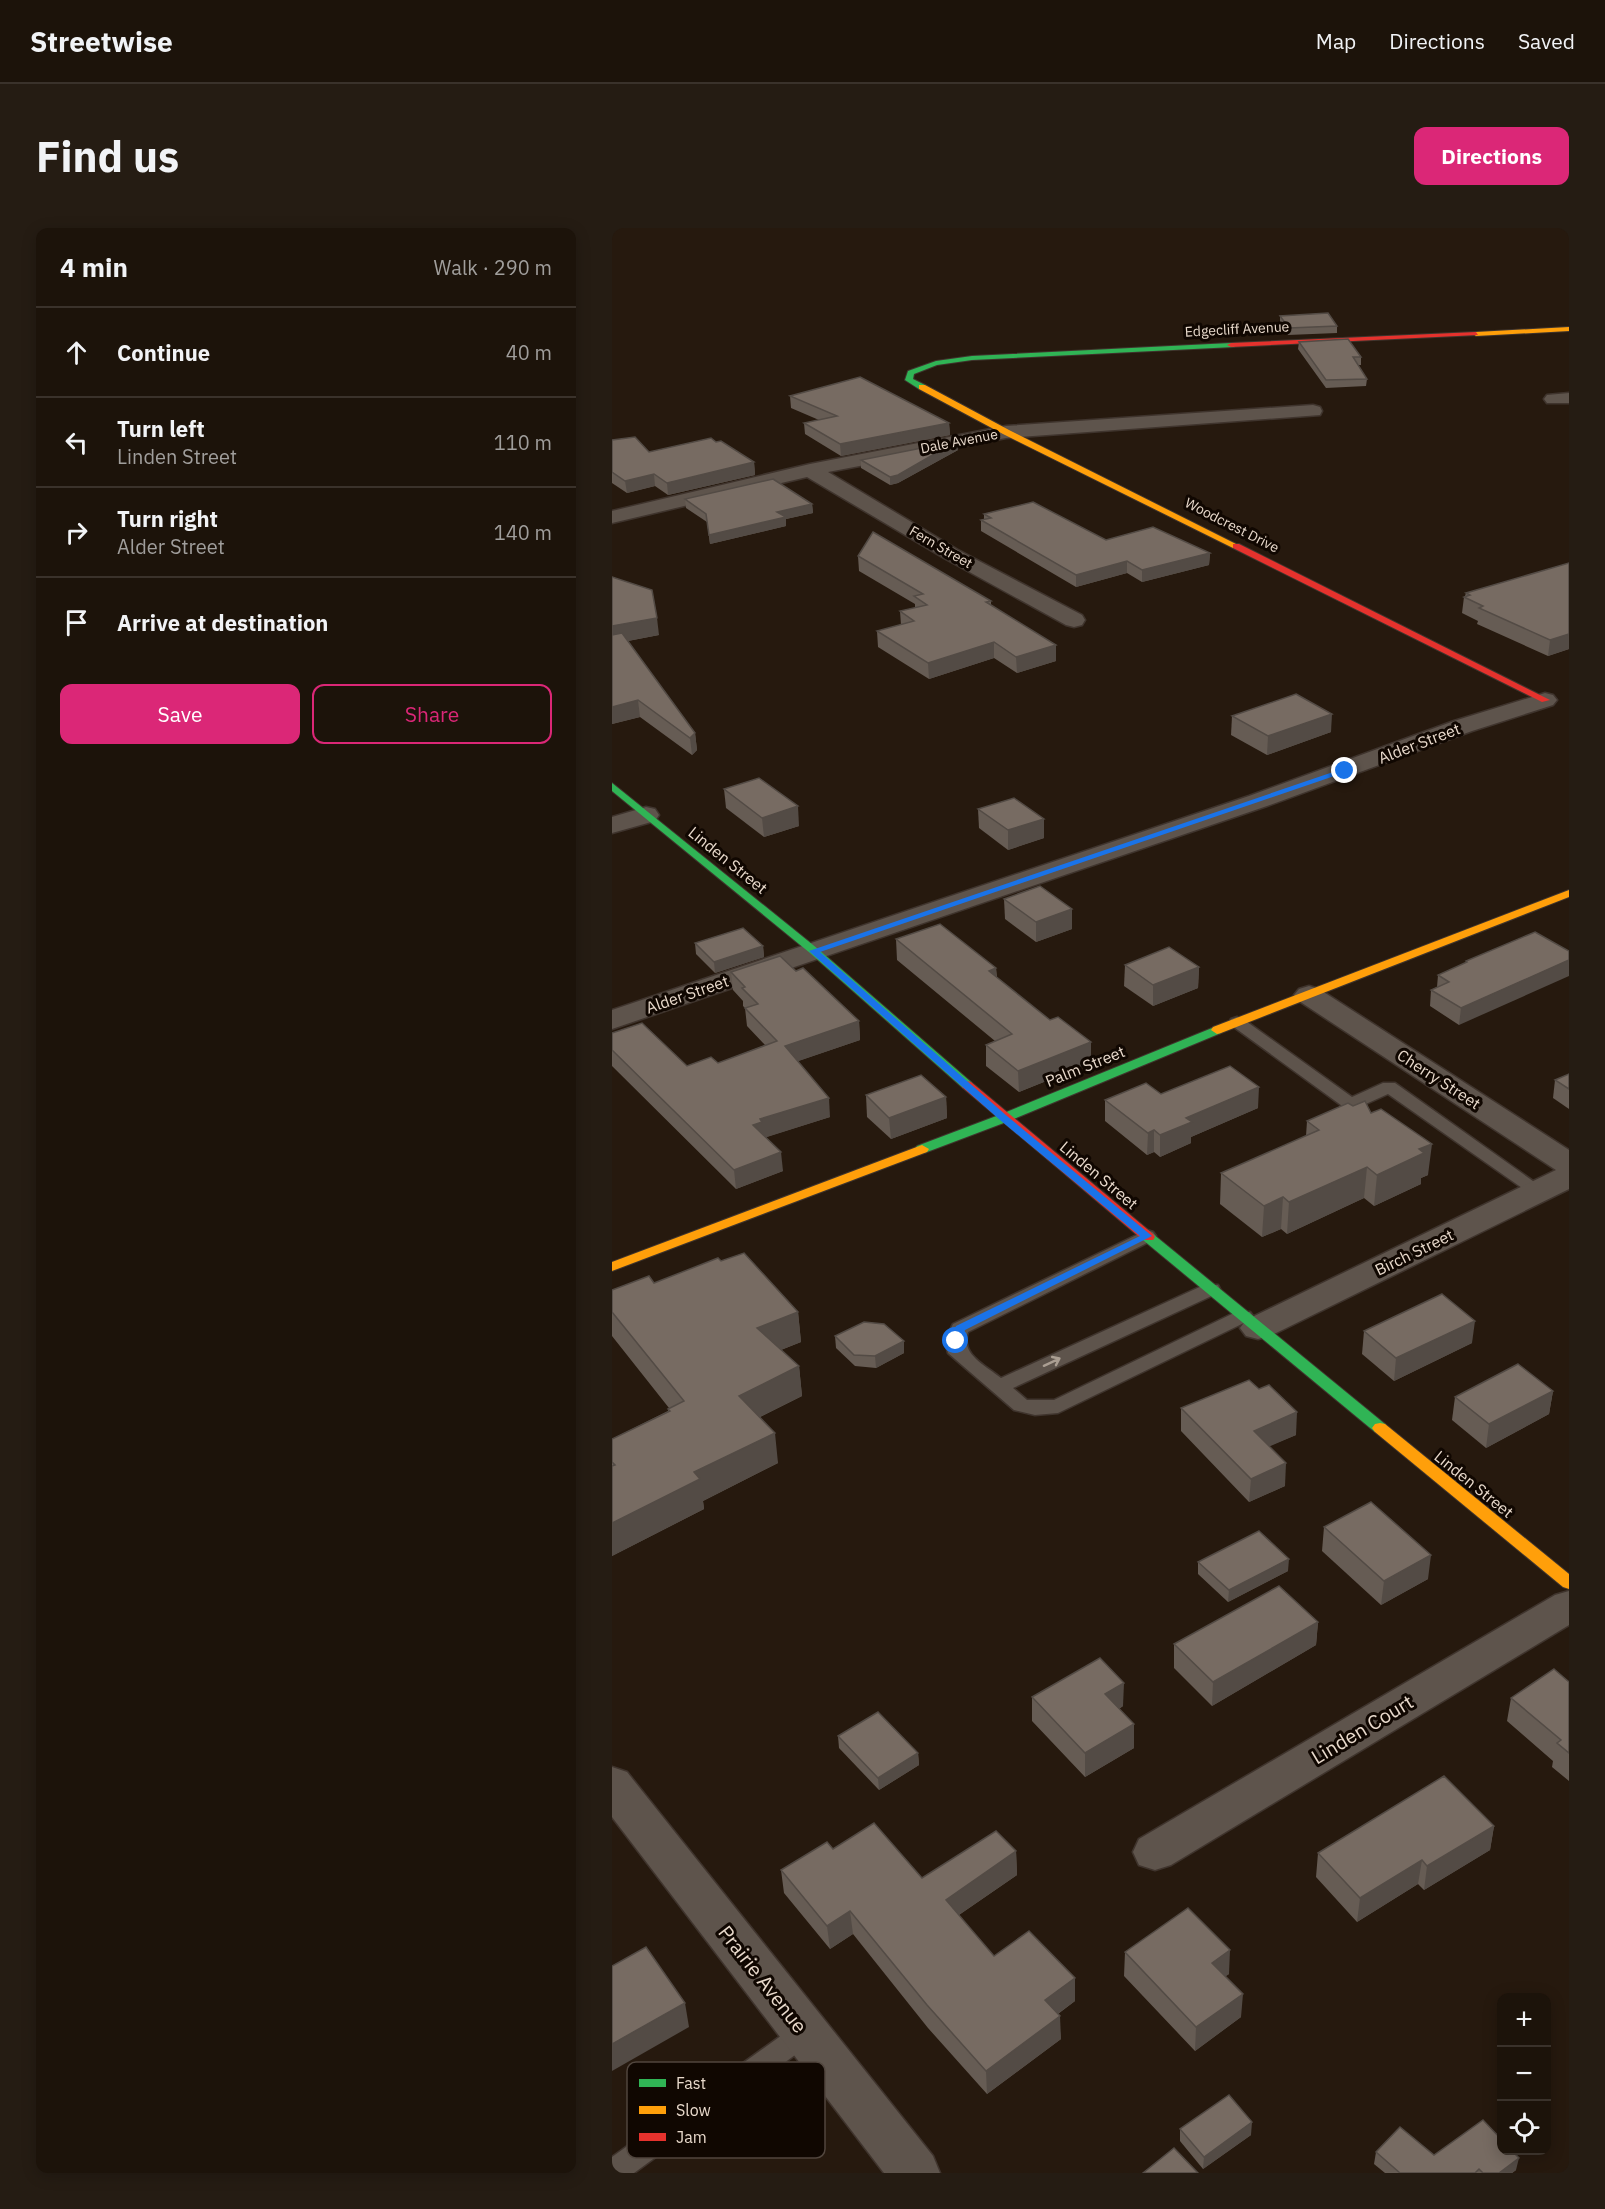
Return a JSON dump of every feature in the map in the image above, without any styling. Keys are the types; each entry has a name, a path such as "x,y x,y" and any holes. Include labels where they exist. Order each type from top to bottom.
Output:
{"street":[{"name":"Edgecliff Avenue","path":"910,376 911,373 936,363 972,358 1569,329"},
{"name":"Woodcrest Drive","path":"910,376 909,380 1006,432 1545,700"},
{"name":"Dale Avenue","path":"612,517 810,470 1006,432 1313,411"},
{"name":"Fern Street","path":"810,470 951,554 1074,620"},
{"name":"Alder Street","path":"612,1020 1258,801 1463,726 1545,700"},
{"name":"Linden Street","path":"612,786 814,951 1004,1118 1569,1583"},
{"path":"612,825 646,815"},
{"name":"Palm Street","path":"612,1267 1004,1118 1237,1022 1569,893"},
{"name":"Cherry Street","path":"1309,995 1569,1164"},
{"name":"Birch Street","path":"1251,1322 1569,1176"},
{"name":"Linden Court","path":"1155,1852 1569,1606"},
{"name":"Prairie Avenue","path":"612,1785 915,2173"}],"lane":[{"path":"1237,1022 1351,1104 1389,1087 1538,1191"},
{"path":"1147,1236 960,1328 956,1341 958,1353 1021,1405 1035,1408 1058,1406 1251,1322"},
{"path":"999,1387 1211,1289"},
{"path":"765,2062 805,2033"},
{"path":"612,2173 633,2158"}],"building":[{"path":"1328,313 1337,326 1289,328 1280,316"},
{"path":"1348,339 1361,357 1353,357 1367,379 1326,380 1299,342"},
{"path":"860,377 949,423 840,444 804,423 837,416 790,396"},
{"path":"635,437 649,452 711,438 716,442 721,441 754,462 667,483 654,474 625,481 612,472 612,440"},
{"path":"957,441 898,475 890,477 861,460"},
{"path":"773,479 812,504 777,512 786,517 709,535 706,514 685,499"},
{"path":"1033,502 1106,540 1153,527 1210,553 1142,570 1127,561 1076,575 981,520 991,518 984,514"},
{"path":"873,532 991,601 986,602 1056,645 1016,657 994,642 928,663 877,631 914,621 900,611 927,605 914,596 923,594 858,556"},
{"path":"1569,563 1569,634 1550,640 1479,608 1483,606 1464,597 1470,595 1466,593"},
{"path":"612,577 652,590 657,618 612,626"},
{"path":"622,633 695,733 690,738 638,700 612,707 612,635"},
{"path":"1296,694 1332,714 1268,736 1232,716"},
{"path":"759,778 798,806 762,818 724,789"},
{"path":"1014,798 1044,819 1008,830 978,809"},
{"path":"1040,886 1072,909 1036,922 1004,899"},
{"path":"940,924 996,968 989,971 1050,1020 1058,1017 1091,1042 1018,1071 986,1045 1012,1034 896,939"},
{"path":"743,928 763,946 714,962 695,943"},
{"path":"1535,932 1569,951 1569,960 1461,1008 1431,990 1449,982 1438,975"},
{"path":"1169,947 1199,967 1153,985 1125,965"},
{"path":"780,956 796,971 803,968 859,1021 785,1046 829,1098 760,1119 762,1122 753,1125 781,1152 734,1170 612,1050 612,1033 642,1023 687,1066 711,1057 718,1063 777,1041 745,1008 758,1004 742,988 745,987 731,972"},
{"path":"1230,1066 1259,1087 1186,1118 1192,1122 1160,1135 1154,1130 1148,1133 1105,1100 1146,1083 1161,1094"},
{"path":"1569,1074 1569,1089 1555,1080"},
{"path":"921,1075 946,1097 889,1118 866,1095"},
{"path":"1365,1101 1371,1113 1381,1109 1432,1144 1419,1149 1424,1153 1377,1175 1367,1167 1289,1202 1283,1197 1264,1206 1221,1173 1319,1130 1307,1121 1348,1103 1353,1106"},
{"path":"744,1253 798,1312 757,1328 799,1366 739,1396 775,1433 694,1472 700,1479 612,1523 612,1466 615,1465 612,1462 612,1439 670,1411 668,1409 684,1401 612,1312 612,1290 649,1276 654,1283 718,1258 721,1261"},
{"path":"1442,1294 1475,1321 1396,1358 1364,1331"},
{"path":"864,1322 884,1324 904,1341 875,1356 854,1355 835,1336"},
{"path":"1518,1364 1553,1391 1489,1424 1455,1397"},
{"path":"1249,1380 1259,1389 1269,1385 1297,1412 1254,1431 1286,1463 1251,1479 1181,1408"},
{"path":"1371,1502 1431,1555 1384,1581 1324,1527"},
{"path":"1259,1531 1289,1559 1229,1590 1198,1562"},
{"path":"1279,1586 1318,1622 1213,1682 1174,1644"},
{"path":"1100,1658 1124,1683 1105,1694 1134,1724 1085,1753 1032,1697"},
{"path":"1554,1669 1569,1682 1569,1753 1557,1743 1561,1740 1511,1698"},
{"path":"878,1712 918,1753 878,1778 838,1736"},
{"path":"1444,1776 1494,1826 1427,1866 1422,1860 1360,1898 1318,1853"},
{"path":"874,1823 922,1878 996,1831 1016,1851 946,1900 994,1956 1029,1931 1075,1978 1045,2000 1060,2016 986,2071 927,2005 850,1911 827,1926 781,1870 827,1842 833,1849"},
{"path":"1188,1908 1230,1950 1212,1963 1243,1994 1196,2027 1125,1952"},
{"path":"646,1947 685,2003 612,2044 612,1966"},
{"path":"1229,2095 1252,2122 1204,2157 1180,2129"},
{"path":"1483,2120 1497,2135 1497,2155 1516,2155 1519,2158 1499,2173 1483,2173 1479,2169 1475,2173 1400,2173 1376,2152 1400,2127 1434,2155"},
{"path":"1174,2148 1198,2173 1143,2173"}],"traffic: fast":[{"path":"922,387 909,380 911,373 936,363 972,358 1231,345"},
{"path":"612,786 814,951 967,1085"},
{"path":"922,1149 1004,1118 1217,1030"},
{"path":"1148,1237 1380,1428"}],"traffic: slow":[{"path":"1476,334 1569,329"},
{"path":"922,387 1006,432 1236,546"},
{"path":"1217,1030 1569,893"},
{"path":"612,1267 922,1149"},
{"path":"1380,1428 1569,1583"}],"traffic: jam":[{"path":"1231,345 1476,334"},
{"path":"1236,546 1545,700"},
{"path":"967,1085 1148,1237"}],"route":[{"path":"956,1341 960,1328 1147,1236 1004,1118 814,951 1345,771"}]}
